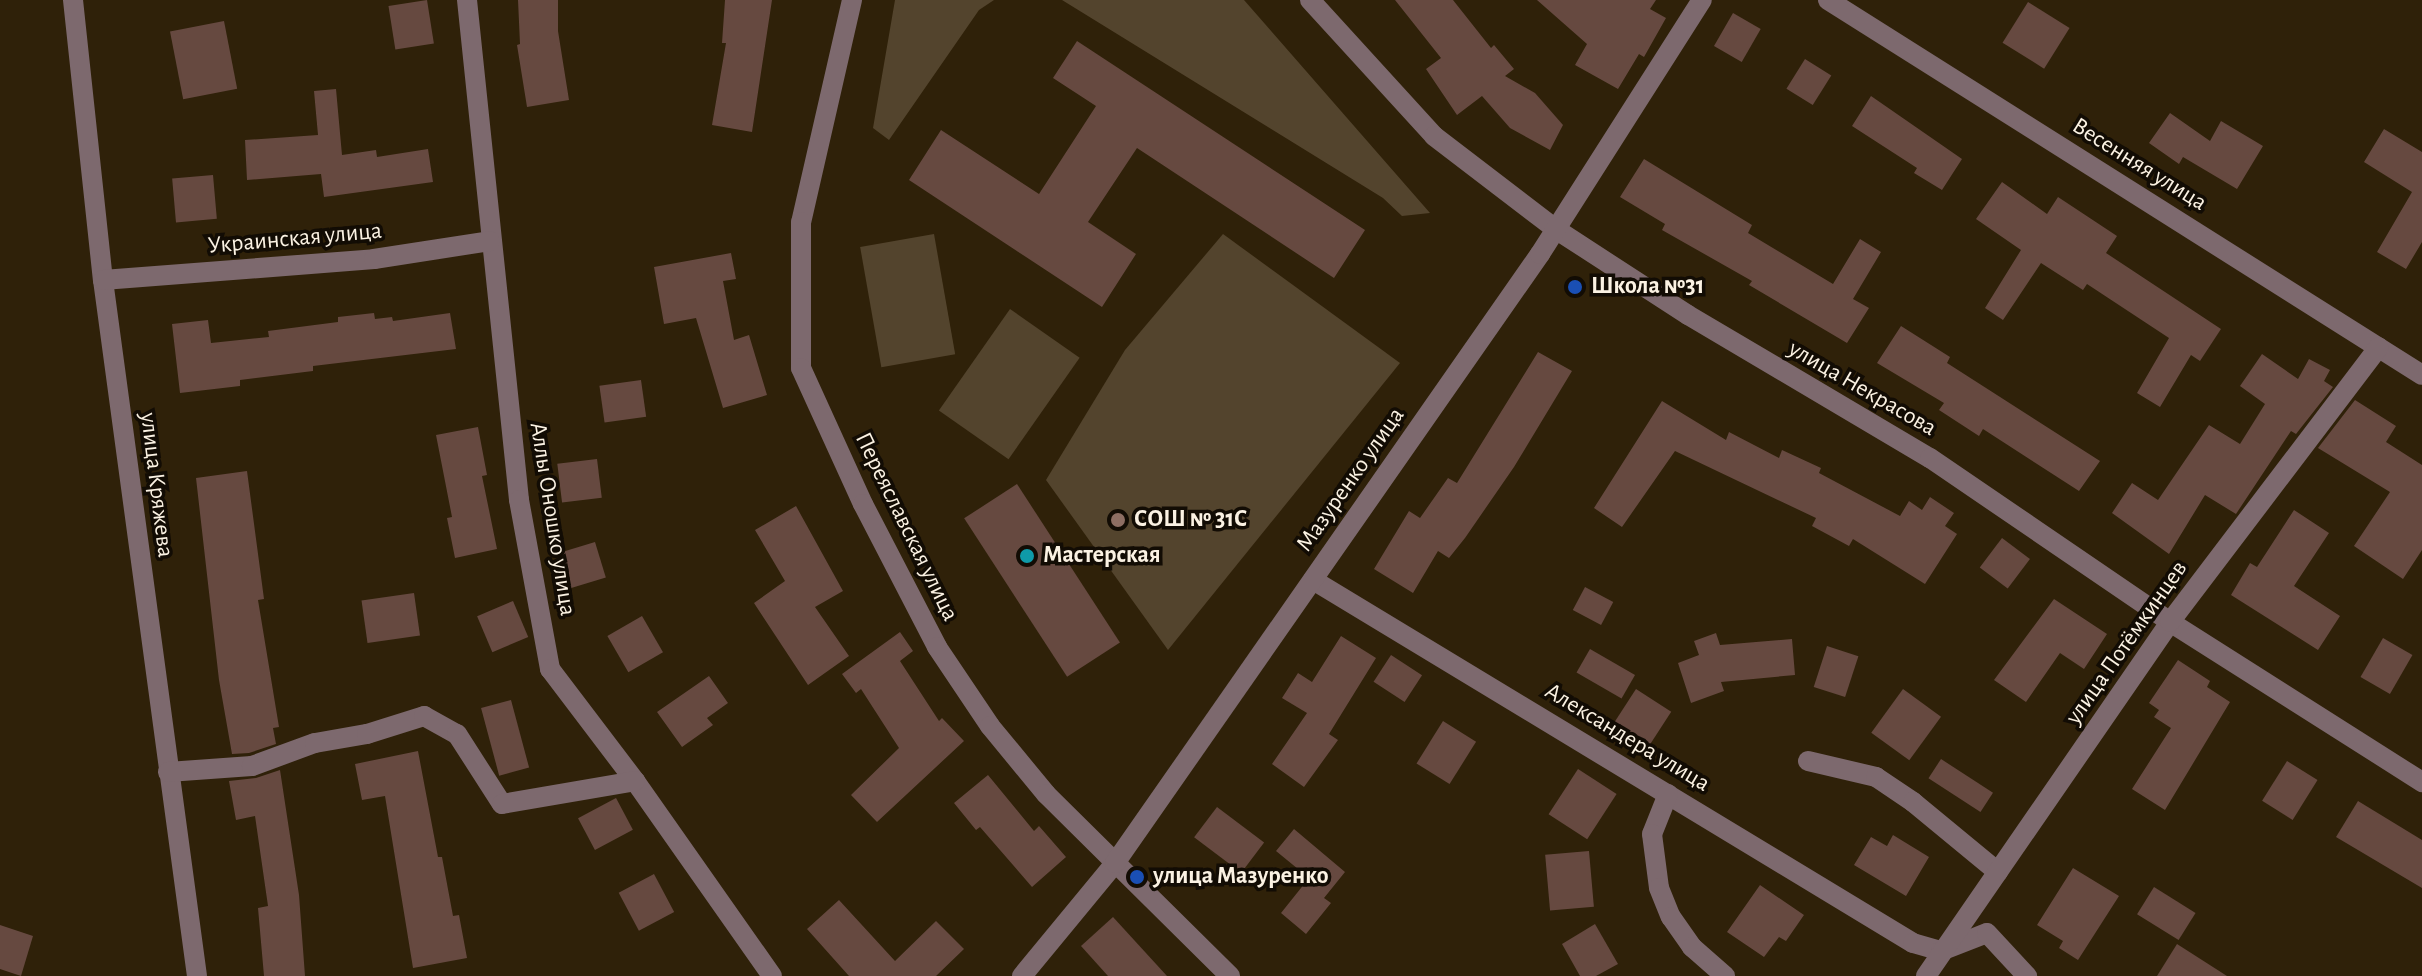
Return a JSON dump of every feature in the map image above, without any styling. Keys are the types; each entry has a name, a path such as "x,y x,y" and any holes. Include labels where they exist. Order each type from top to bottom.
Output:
{"street":[{"name":"улица Кряжева","path":"73,0 103,280 197,976"},
{"name":"Аллы Оношко улица","path":"467,0 519,500 550,669 635,781 772,976"},
{"name":"Переяславская улица","path":"852,0 801,222 801,368 863,504 937,647 1009,749 1046,794 1230,976"},
{"name":"улица Некрасова","path":"1310,0 1434,136 1557,230 1688,315 1930,458 2170,622 2422,782"},
{"name":"Мазуренко улица","path":"1022,976 1115,863 1557,230 1702,0"},
{"name":"Весенняя улица","path":"1828,0 2422,375"},
{"name":"Украинская улица","path":"103,280 374,259 490,241"},
{"name":"улица Потёмкинцев","path":"1926,976 2170,622 2233,541 2304,441 2379,347"},
{"name":"Александера улица","path":"1313,580 1913,943 1941,951"},
{"path":"168,772 252,766 315,743 367,734 424,716 457,734 502,804 635,781"},
{"path":"1808,761 1876,777 1913,802 1998,872"},
{"path":"1668,794 1652,834 1659,888 1671,917 1692,947 1725,976"},
{"path":"1941,951 1987,933 2027,976"},
{"path":"1913,943 1926,976"}],"shaded area":[{"path":"895,0 994,0 979,10 889,140 873,128"},
{"path":"1062,0 1244,0 1430,213 1402,216 1383,198"},
{"path":"934,234 955,354 881,367 860,247"},
{"path":"1223,234 1400,363 1168,650 1046,480 1125,350"},
{"path":"1010,309 1080,358 1009,459 939,411"}],"building":[{"path":"427,0 434,43 395,50 388,6"},
{"path":"518,0 558,0 558,31 569,100 527,107 517,45 520,44"},
{"path":"725,0 772,0 752,132 712,125 726,43 722,43"},
{"path":"1395,0 1453,0 1491,48 1494,45 1514,69 1505,76 1535,93 1563,125 1550,150 1510,128 1482,96 1457,115 1426,69 1441,58"},
{"path":"1537,0 1656,0 1650,9 1666,18 1644,57 1639,54 1618,89 1575,65 1587,44"},
{"path":"2028,2 2070,28 2044,69 2003,43"},
{"path":"1733,13 1761,29 1742,62 1714,46"},
{"path":"224,21 237,89 183,99 170,31"},
{"path":"1077,41 1365,230 1334,278 1137,148 1088,222 1136,254 1102,307 909,180 941,130 1039,194 1096,106 1053,78"},
{"path":"1805,59 1831,75 1813,105 1786,89"},
{"path":"336,89 342,155 376,150 377,157 428,149 433,182 324,197 321,174 247,180 245,140 318,135 314,91"},
{"path":"1871,96 1962,159 1942,190 1914,173 1917,168 1852,126"},
{"path":"2170,113 2210,141 2221,121 2263,146 2237,189 2183,157 2179,164 2149,143"},
{"path":"2384,129 2422,152 2422,242 2406,269 2377,252 2412,192 2364,162"},
{"path":"1644,159 1752,225 1748,233 1833,284 1860,239 1881,252 1853,299 1869,308 1847,343 1749,285 1752,281 1662,230 1665,224 1620,197"},
{"path":"213,175 217,219 176,222 172,179"},
{"path":"2002,182 2047,214 2058,197 2117,236 2106,253 2221,329 2200,361 2191,355 2160,407 2137,393 2169,338 2087,284 2083,290 2041,263 2003,320 1985,308 2021,250 1976,219"},
{"path":"731,253 736,279 723,281 734,340 749,335 767,395 723,408 696,318 664,324 654,267"},
{"path":"374,313 375,319 392,317 393,321 450,313 456,349 313,366 313,371 240,380 240,386 180,393 172,324 208,320 211,343 269,337 268,331 338,322 338,317"},
{"path":"1901,326 1950,357 1947,363 2100,461 2079,491 1983,429 1979,436 1939,410 1944,403 1877,363"},
{"path":"1538,352 1572,371 1514,467 1465,538 1449,558 1438,551 1413,593 1374,569 1409,511 1420,518 1448,478 1457,483"},
{"path":"2262,354 2298,379 2309,359 2330,370 2324,381 2333,387 2296,434 2291,431 2236,514 2205,495 2169,554 2112,513 2132,483 2158,500 2209,425 2240,444 2265,404 2240,386"},
{"path":"641,380 646,417 605,422 599,386"},
{"path":"2355,400 2396,426 2386,442 2422,465 2422,550 2403,579 2354,546 2390,492 2318,448"},
{"path":"1662,401 1726,440 1729,432 1779,458 1782,450 1821,468 1819,473 1900,516 1909,501 1922,510 1930,497 1954,513 1945,526 1957,534 1925,584 1853,539 1849,546 1812,526 1816,518 1675,451 1622,527 1594,508"},
{"path":"478,427 487,475 482,476 497,549 455,558 447,518 452,517 436,435"},
{"path":"597,459 602,498 562,503 557,464"},
{"path":"247,471 264,599 258,600 279,727 273,728 276,744 249,753 232,754 219,680 196,478"},
{"name":"Мастерская","path":"1017,484 1120,643 1067,677 964,518"},
{"path":"796,506 843,591 815,607 849,656 808,685 754,603 785,581 755,530"},
{"path":"2294,510 2329,533 2294,586 2340,616 2318,650 2231,595 2250,563 2257,567"},
{"path":"2002,538 2030,559 2008,589 1980,568"},
{"path":"595,542 606,577 570,588 560,553"},
{"path":"1585,587 1613,602 1601,625 1573,610"},
{"path":"414,593 420,636 368,643 362,600"},
{"path":"2054,599 2107,634 2084,669 2060,653 2026,702 1994,680"},
{"path":"513,601 528,637 492,652 477,616"},
{"path":"642,616 663,652 628,672 607,636"},
{"path":"900,632 913,651 900,661 939,721 942,718 964,741 877,822 851,795 899,748 861,689 856,693 842,674"},
{"path":"1716,633 1720,645 1792,639 1795,675 1721,682 1724,691 1691,703 1678,663 1699,655 1694,641"},
{"path":"1341,636 1376,658 1329,734 1338,740 1304,787 1272,764 1307,713 1282,698 1298,673 1312,682"},
{"path":"2383,638 2412,655 2390,694 2360,677"},
{"path":"1827,646 1858,656 1845,697 1814,687"},
{"path":"1590,649 1635,675 1622,698 1576,672"},
{"path":"1391,655 1422,675 1405,702 1374,682"},
{"path":"2178,660 2210,681 2207,687 2230,702 2165,810 2132,789 2171,728 2154,717 2159,710 2149,703"},
{"path":"709,676 728,703 707,718 713,725 682,747 657,712"},
{"path":"1636,689 1671,712 1647,750 1611,727"},
{"path":"1903,689 1941,717 1909,760 1871,733"},
{"path":"511,700 529,768 499,776 481,708"},
{"path":"1443,721 1476,742 1450,784 1417,763"},
{"path":"418,751 438,857 442,857 453,916 459,915 467,958 413,968 385,796 362,800 355,764"},
{"path":"1941,759 1993,793 1980,812 1928,778"},
{"path":"2287,761 2318,780 2293,820 2262,801"},
{"path":"1578,769 1617,794 1587,839 1549,814"},
{"path":"280,770 299,895 305,976 264,976 258,908 268,906 255,816 236,820 229,781 256,778"},
{"path":"988,775 1034,831 1039,826 1066,857 1032,887 980,827 976,830 954,803"},
{"path":"616,798 633,830 595,850 578,818"},
{"path":"2358,801 2422,840 2422,888 2336,837"},
{"path":"1217,807 1264,843 1241,873 1194,837"},
{"path":"1294,829 1345,872 1324,898 1331,903 1306,934 1281,913 1309,878 1276,851"},
{"path":"1893,835 1929,857 1906,896 1854,865 1871,837 1887,846"},
{"path":"1589,851 1594,907 1550,911 1545,855"},
{"path":"2073,868 2119,896 2078,960 2059,948 2063,941 2037,925"},
{"path":"654,874 674,912 639,931 619,893"},
{"path":"1760,885 1804,915 1786,941 1779,937 1764,957 1727,932"},
{"path":"2154,887 2196,913 2179,940 2137,914"},
{"path":"839,900 895,961 936,921 964,949 936,976 849,976 807,929"},
{"path":"1113,917 1167,976 1108,976 1081,946"},
{"path":"1595,924 1618,964 1596,976 1580,976 1562,944"},
{"path":"0,925 33,936 21,976 0,969"},
{"path":"2177,944 2227,976 2157,976"}],"place":[{"name":"Школа №31","path":"1575,287"},
{"name":"СОШ № 31С","path":"1118,520"},
{"name":"Мастерская","path":"1027,556"},
{"name":"улица Мазуренко","path":"1137,877"}]}
